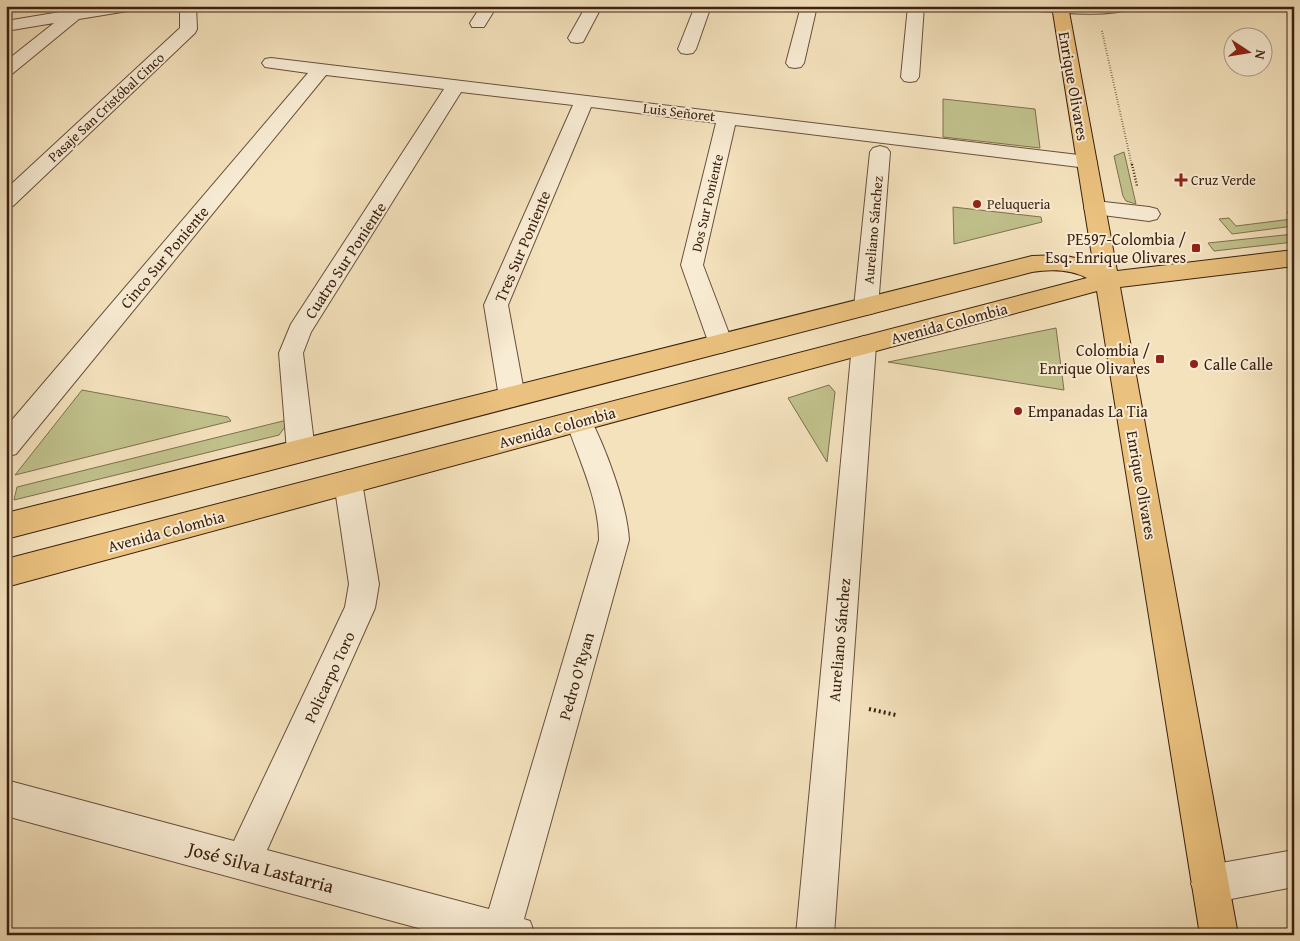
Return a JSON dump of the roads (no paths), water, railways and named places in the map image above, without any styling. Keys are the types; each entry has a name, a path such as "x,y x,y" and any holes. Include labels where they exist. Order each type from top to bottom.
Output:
{"main road":[{"name":"Enrique Olivares","path":"1060,7 1219,935"},
{"name":"Avenida Colombia","path":"6,573 1108,280 1294,258"},
{"path":"6,526 1042,262 1056,261 1079,264 1094,269 1108,280"}],"street":[{"name":"Pasaje San Cristóbal Cinco","path":"6,201 189,29 188,6"},
{"path":"478,23 489,6"},
{"path":"577,38 594,6"},
{"path":"686,49 703,6"},
{"path":"796,63 809,6"},
{"path":"910,77 916,6"},
{"path":"1039,6 1098,9 1127,6"},
{"path":"6,26 118,7"},
{"path":"6,70 74,15"},
{"name":"Luis Señoret","path":"271,63 1087,162"},
{"name":"Cinco Sur Poniente","path":"6,446 321,69"},
{"name":"Cuatro Sur Poniente","path":"301,451 291,352 300,330 456,85"},
{"name":"Tres Sur Poniente","path":"512,397 496,305 584,101"},
{"name":"Dos Sur Poniente","path":"721,344 692,265 727,118"},
{"name":"Aureliano Sánchez","path":"866,307 880,152"},
{"path":"1095,208 1146,214"},
{"name":"Aureliano Sánchez","path":"815,935 864,345"},
{"name":"Pedro O'Ryan","path":"509,933 614,540 615,530 611,512 579,421"},
{"name":"Policarpo Toro","path":"243,862 360,608 364,584 348,482"},
{"name":"José Silva Lastarria","path":"6,798 509,933"},
{"path":"1210,884 1294,868"}],"place":[{"name":"Cruz Verde","path":"1181,180"},
{"name":"Peluqueria","path":"977,204"},
{"name":"PE597-Colombia / Esq. Enrique Olivares","path":"1196,248"},
{"name":"Colombia / Enrique Olivares","path":"1160,359"},
{"name":"Calle Calle","path":"1194,364"},
{"name":"Empanadas La Tia","path":"1018,411"}]}
